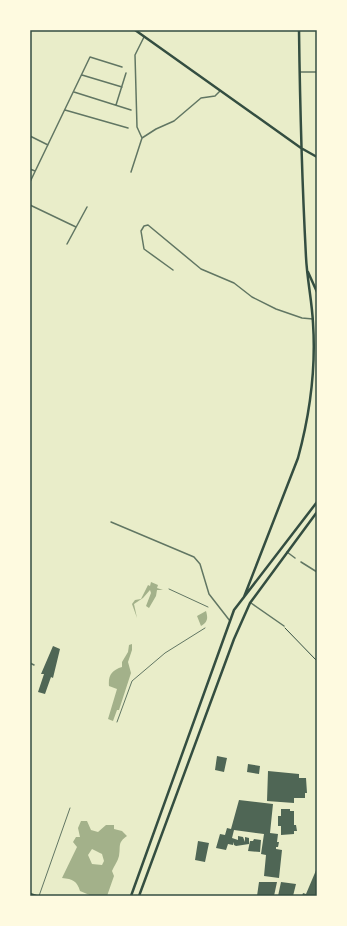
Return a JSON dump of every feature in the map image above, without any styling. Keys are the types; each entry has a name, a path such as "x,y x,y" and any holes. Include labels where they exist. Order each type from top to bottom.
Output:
{"main road":[{"path":"135,30 301,148 317,156"},
{"path":"244,597 298,458 304,438 312,387 314,356 313,319 308,272 301,148 299,30"},
{"path":"308,272 317,292"},
{"path":"132,896 234,610 317,502"},
{"path":"140,896 234,638 250,603 317,512"},
{"path":"30,894 36,896"}],"street":[{"path":"142,138 137,127 136,55 144,37"},
{"path":"30,182 90,57 122,66"},
{"path":"300,72 317,72"},
{"path":"116,105 126,73"},
{"path":"82,75 122,87"},
{"path":"131,172 142,138 156,129 174,121 201,98 215,96 220,91"},
{"path":"74,92 131,110"},
{"path":"65,110 128,128"},
{"path":"30,136 48,145"},
{"path":"30,168 36,171"},
{"path":"30,205 76,227"},
{"path":"67,244 87,207"},
{"path":"173,270 144,249 142,231 144,226 148,225 201,269 234,283 252,297 286,313 302,318 313,319"},
{"path":"110,522 194,557 200,564 208,594 230,621"},
{"path":"287,552 295,558"},
{"path":"300,562 317,572"},
{"path":"169,589 208,607"},
{"path":"250,603 284,626"},
{"path":"117,722 132,681 164,654 205,628"},
{"path":"30,663 34,665"},
{"path":"39,896 70,808"}],"path":[{"path":"284,626 317,661"}],"shaded area":[{"path":"151,582 158,585 157,588 163,590 157,590 156,596 149,608 146,606 151,593 150,590 143,598 134,604 137,618 132,604 135,600 141,599"},
{"path":"206,611 207,620 201,626 197,616"},
{"path":"132,644 132,650 128,662 131,673 119,710 117,710 113,721 108,719 117,689 109,686 109,679 113,671 122,667 122,662 128,652 129,645"},
{"path":"81,821 87,821 91,830 98,832 106,825 114,825 114,829 122,831 127,836 120,845 120,853 112,871 114,876 107,896 92,896 80,891 74,881 62,878 77,847 73,842 76,837 80,837 78,828","holes":["92,849 102,854 104,861 102,865 92,864 88,855"]}],"building":[{"path":"53,646 60,649 53,678 51,677 45,694 38,692 44,674 41,674"},
{"path":"217,756 227,758 224,772 215,770"},
{"path":"248,764 260,766 259,774 247,772"},
{"path":"268,771 299,774 299,778 306,778 307,793 305,793 305,798 294,798 294,803 267,801"},
{"path":"239,800 273,804 270,833 278,834 277,842 279,842 276,849 282,850 279,878 264,876 266,855 261,854 264,834 234,830 232,838 238,840 238,836 243,837 245,842 245,837 249,838 249,844 236,846 234,845 234,842 233,845 228,844 226,850 216,848 220,834 225,835 227,828 231,829"},
{"path":"281,809 290,809 290,811 294,811 294,825 296,825 297,831 294,831 294,834 281,835 281,826 278,826 278,816 281,816"},
{"path":"254,839 261,840 260,852 248,851 250,841 253,841"},
{"path":"198,841 209,843 205,862 195,860"},
{"path":"317,868 317,896 302,896 303,893 306,894"},
{"path":"259,882 277,882 274,896 257,896"},
{"path":"281,882 296,884 293,896 278,896"}]}
